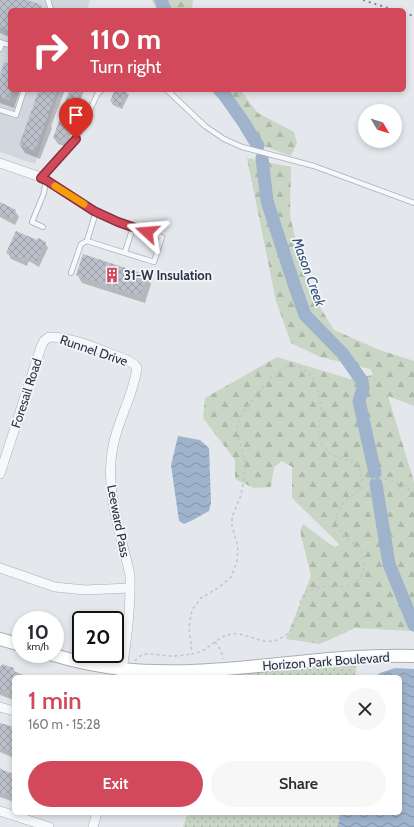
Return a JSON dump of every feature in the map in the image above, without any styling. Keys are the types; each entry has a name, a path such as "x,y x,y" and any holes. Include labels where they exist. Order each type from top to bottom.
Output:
{"street":[{"path":"0,163 43,179"},
{"name":"Runnel Drive","path":"49,337 69,339 127,360 134,364 137,368"},
{"name":"Foresail Road","path":"0,474 41,348 44,341 49,337"},
{"name":"Leeward Pass","path":"122,673 129,618 130,575 112,493 110,466 113,446 136,380 137,368"},
{"path":"0,568 56,587 85,590 130,588"},
{"path":"0,639 12,642"},
{"name":"Horizon Park Boulevard","path":"64,658 122,673 174,671 214,673 360,657 412,656"},
{"path":"0,707 12,710"},
{"path":"0,811 12,815"},
{"path":"12,815 49,827"},
{"path":"92,827 96,815"}],"lane":[{"path":"0,49 1,42"},
{"path":"0,110 16,115 23,92"},
{"path":"43,227 32,222 44,193 43,179 76,139 99,92"},
{"path":"170,92 205,126 224,139 242,147 314,166 414,203"},
{"path":"43,179 96,212 162,237 154,262 87,240"},
{"path":"71,273 81,244 87,240 96,212"},
{"path":"125,252 133,226"}],"path":[{"path":"135,662 140,655 147,654 170,656 192,654 203,651 225,636 234,634 240,634 267,642 277,640 287,635 294,626 303,598 308,592 324,586 346,587 358,580 363,572 362,552 360,548 344,536 336,522 340,508 360,490 361,479 359,466 333,455 329,452 320,439 318,427 321,407 317,388 310,374 298,367 291,366 276,373 244,411 239,421 237,432 246,466 242,488 232,517 232,526 238,547 237,562 228,580 201,598 192,610 189,627 192,654"},
{"path":"361,479 381,478 390,480 414,492"},
{"path":"215,642 225,662"},
{"path":"241,827 241,822 244,815"}],"shaded area":[{"path":"0,0 90,0 88,8 8,8 8,92 59,92 35,164 0,152"}],"green space":[{"path":"152,0 193,0 192,8 156,8"},
{"path":"213,92 242,92 258,113 294,132 297,143 291,156 250,141 229,111"},
{"path":"247,158 291,167 290,216 307,286 334,330 380,350 414,361 414,406 388,396 414,482 414,631 355,628 320,644 286,639 311,576 300,531 303,524 334,547 339,546 337,542 292,498 292,467 282,461 274,467 271,487 254,488 235,479 235,460 203,418 205,398 277,357 350,379 373,375 370,369 320,357 291,343 276,301"},
{"path":"357,665 355,675 204,675"},
{"path":"187,815 366,815 365,827 183,827"}],"water":[{"path":"178,436 200,440 209,448 211,503 209,511 184,524 179,521 171,465"},
{"path":"395,668 414,669 414,827 338,827 340,815 402,815 402,675 378,675"}],"building":[{"path":"0,0 28,0 41,5 40,8 8,8 8,30 0,27"},
{"path":"4,62 8,63 8,92 12,92 9,100 0,97 0,75"},
{"path":"38,92 56,92 35,151 19,145"},
{"path":"69,92 80,92 76,105 65,101"},
{"path":"114,92 126,92 120,106 110,101"},
{"path":"61,115 71,118 64,141 53,138"},
{"path":"0,202 16,210 12,219 0,213"},
{"path":"16,231 37,240 38,238 46,242 36,262 25,257 24,261 6,253"},
{"name":"31-W Insulation","path":"83,254 147,275 140,296 76,275"},
{"path":"2,664 14,668 13,671 23,675 12,675 12,694 0,690 0,670"},
{"path":"0,723 12,726 12,752 0,748"},
{"path":"0,769 12,773 12,796 0,793"}],"waterway":[{"name":"Mason Creek","path":"161,0 164,8"},
{"name":"Mason Creek","path":"222,92 258,146"},
{"name":"Mason Creek","path":"262,158 267,201 305,315 343,354 362,381 363,388 359,401 375,473"},
{"name":"Mason Creek","path":"376,484 389,564 414,625"}],"railway":[{"path":"363,0 388,8"},
{"path":"406,14 414,16"}],"slow traffic":[{"path":"55,186 84,204"}],"place":[{"name":"31-W Insulation","path":"112,275"}],"route":[{"path":"76,139 41,178 94,211 118,222 147,232"}]}
